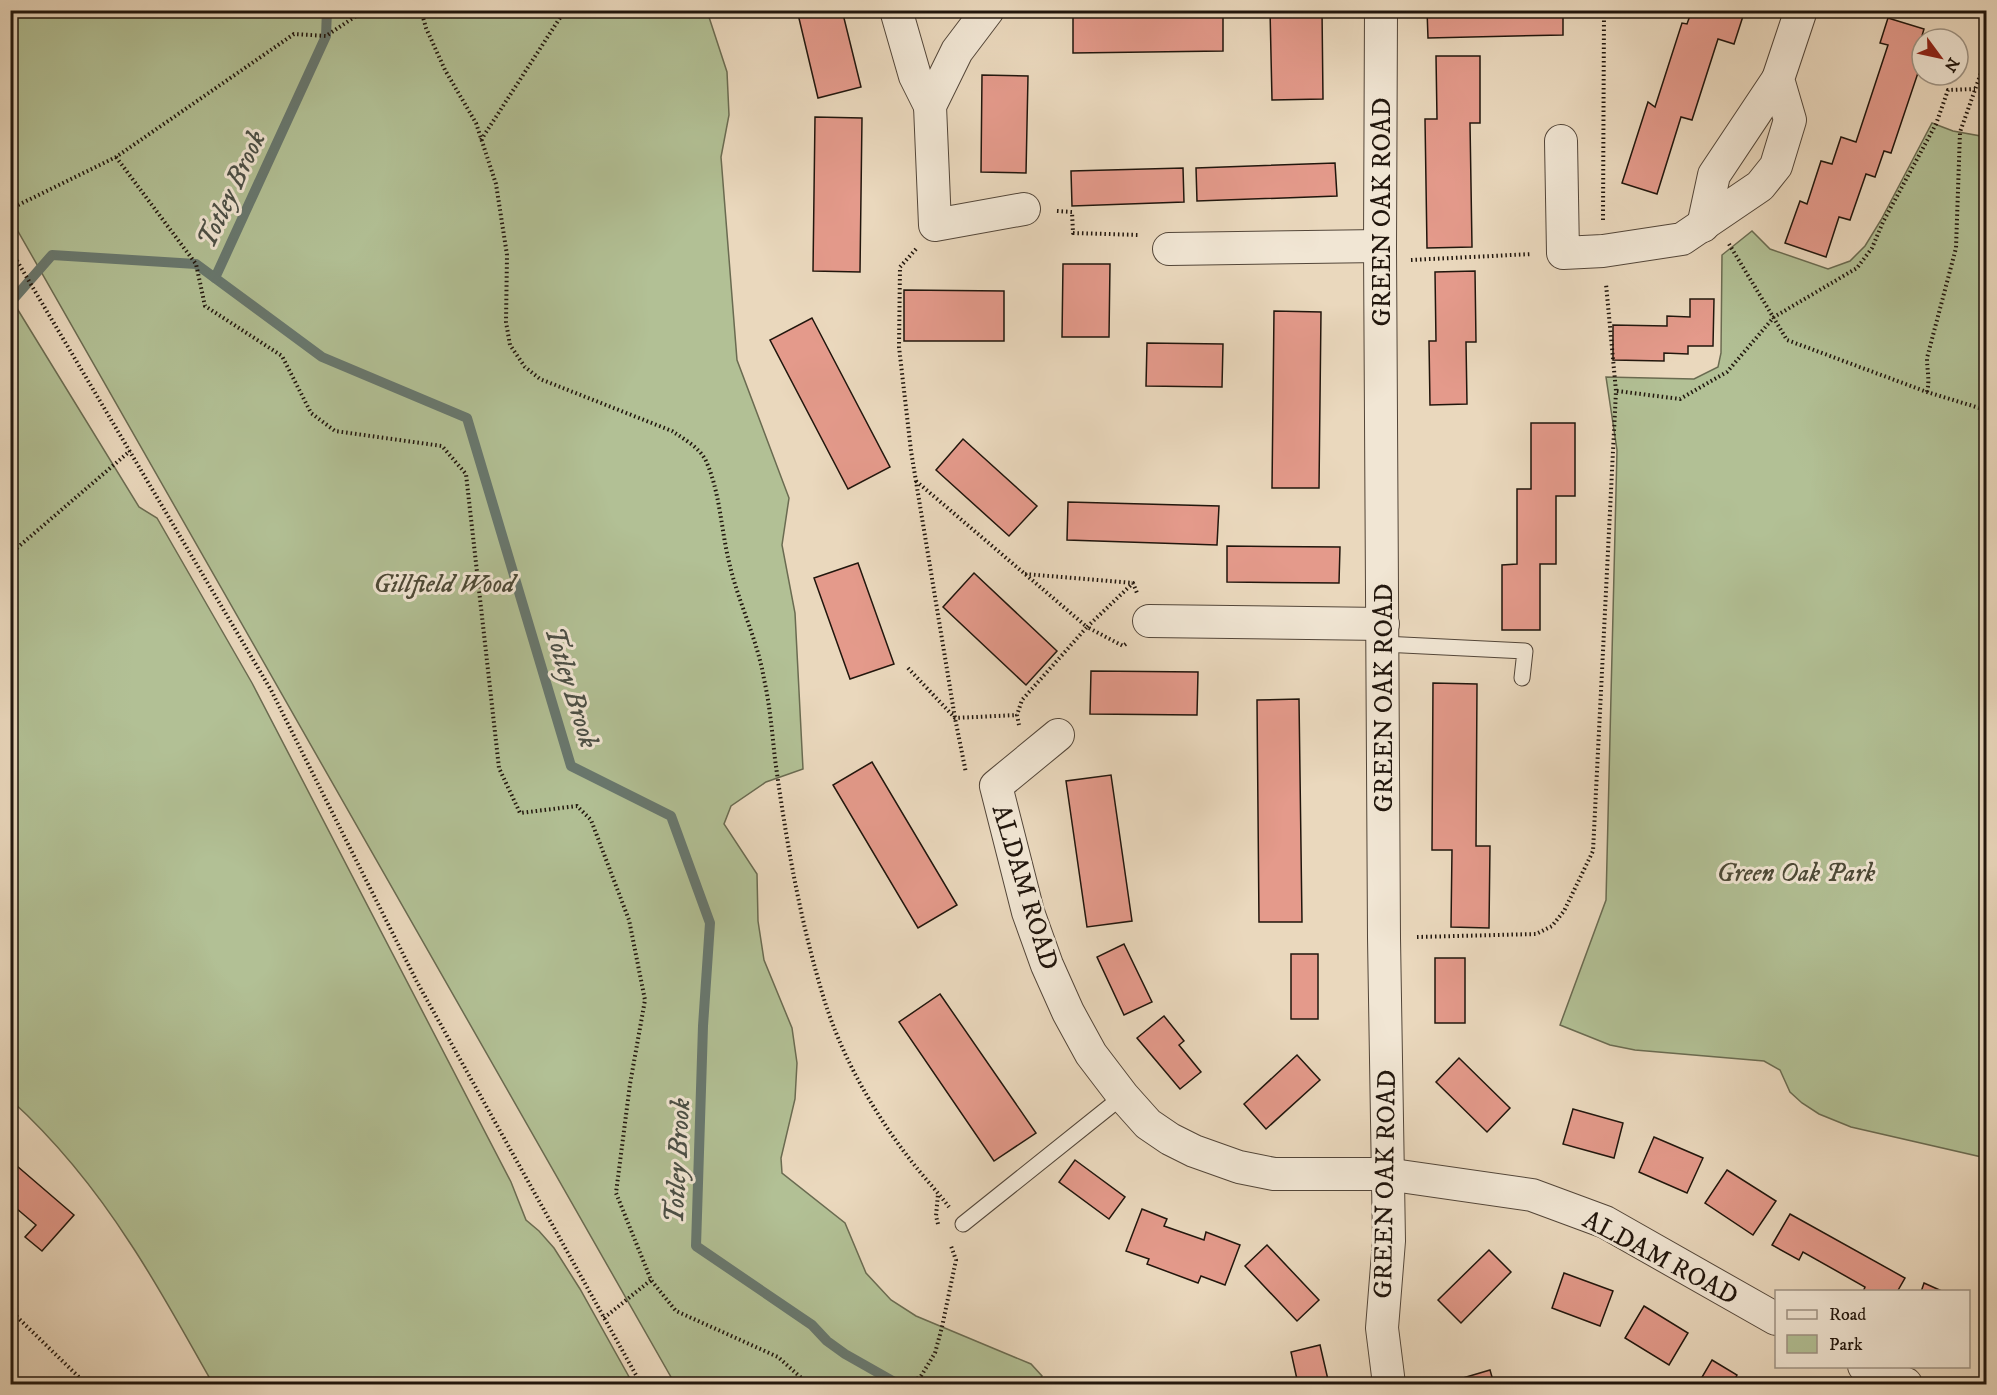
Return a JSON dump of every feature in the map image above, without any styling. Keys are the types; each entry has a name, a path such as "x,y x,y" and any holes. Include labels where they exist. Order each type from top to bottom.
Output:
{"street":[{"path":"896,10 915,76 930,106 935,225 1024,209"},
{"path":"930,106 957,51 988,10"},
{"name":"GREEN OAK ROAD","path":"1381,10 1384,938 1386,1174 1389,1241 1382,1328 1389,1384"},
{"path":"1707,223 1714,175 1778,79 1801,10"},
{"path":"1561,141 1563,253 1603,251 1682,239 1760,186 1776,166 1790,120 1778,79"},
{"path":"1169,249 1381,253"},
{"path":"1149,621 1383,634"},
{"name":"ALDAM ROAD","path":"1058,735 996,786 1028,912 1047,965 1068,1012 1091,1054 1148,1124 1194,1151 1239,1167 1274,1173 1306,1175 1386,1174 1532,1195 1605,1222 1775,1318"},
{"path":"1869,1368 1906,1384"}],"lane":[{"path":"1383,634 1525,651 1522,678"},
{"path":"963,1224 1123,1096"}],"path":[{"path":"10,209 116,157 294,34 326,36 365,10"},
{"path":"421,10 426,28 440,59 476,123 496,184 507,255 506,322 510,345 525,367 540,379 672,431 689,442 705,459 716,494 737,592 753,632 764,676 790,857 824,998 838,1039 856,1075 919,1171 963,1224"},
{"path":"481,140 565,10"},
{"path":"1384,938 1536,934 1552,926 1564,911 1593,851 1616,391 1603,251 1604,10"},
{"path":"1927,392 1930,380 1927,358 1956,248 1960,132 1986,59"},
{"path":"1616,391 1680,399 1727,372 1774,317 1857,268 1872,248 1883,222 1936,124 1948,90 1975,89"},
{"path":"116,157 196,264 205,306 282,356 311,413 335,431 442,446 466,474 499,768 520,813 577,806 591,820 629,921 645,1000 630,1084 616,1193 651,1280 676,1311 778,1357 808,1384"},
{"path":"1024,209 1072,212 1072,233 1155,236 1156,250 1169,249"},
{"path":"1707,223 1734,251 1787,340 1927,392 1986,410"},
{"path":"935,225 900,267 899,347 916,480 965,772 996,786"},
{"path":"10,249 271,690 417,982 641,1384"},
{"path":"1381,253 1563,253"},
{"path":"10,554 130,452"},
{"path":"916,480 1087,627 1123,646 1149,621 1133,583"},
{"path":"1025,574 1133,583"},
{"path":"1026,761 1017,715 1022,700 1087,627 1133,583"},
{"path":"908,668 955,718 1017,715"},
{"path":"938,1193 936,1222 942,1232"},
{"path":"911,1384 928,1366 935,1353 942,1327 956,1260 948,1241"},
{"path":"604,1318 651,1280"},
{"path":"10,1310 86,1384"}],"green space":[{"name":"Gillfield Wood","path":"10,11 707,11 727,72 729,115 721,157 737,360 789,498 782,545 795,613 803,769 766,782 731,806 724,824 757,874 758,921 764,960 792,1028 797,1063 795,1099 781,1158 782,1173 845,1223 866,1273 891,1300 916,1316 1031,1364 1042,1376 1038,1384 675,1384 11,219"},
{"name":"Green Oak Park","path":"1932,123 1953,131 1986,137 1986,1158 1851,1127 1819,1114 1790,1092 1780,1070 1764,1061 1635,1050 1610,1045 1560,1025 1606,900 1617,450 1606,377 1694,379 1718,367 1721,353 1722,255 1752,231 1770,249 1828,269 1850,261 1865,246 1881,220"},
{"path":"10,297 139,507 157,518 252,683 511,1182 526,1220 554,1248 580,1289 633,1384 213,1384 152,1277 104,1205 75,1167 11,1100"}],"building":[{"path":"797,10 842,10 861,87 818,98"},
{"path":"1073,10 1223,10 1223,51 1073,53"},
{"path":"1270,10 1322,10 1323,99 1272,100"},
{"path":"1427,10 1563,10 1563,35 1428,38"},
{"path":"1692,10 1745,10 1734,44 1718,39 1692,120 1681,117 1657,194 1622,183 1648,102 1655,107 1682,23 1687,24"},
{"path":"1888,18 1917,27 1910,27 1910,87 1913,87 1891,153 1884,151 1875,177 1866,174 1850,220 1839,217 1826,257 1785,243 1800,201 1807,204 1821,161 1832,164 1841,137 1856,142 1888,45 1880,43"},
{"path":"1436,56 1480,56 1480,123 1470,123 1472,247 1427,248 1425,119 1437,119"},
{"path":"982,75 1028,76 1026,173 981,172"},
{"path":"815,117 862,118 860,272 813,271"},
{"path":"1335,163 1337,196 1197,201 1196,168"},
{"path":"1183,168 1184,202 1072,206 1071,171"},
{"path":"1063,264 1110,264 1109,337 1062,337"},
{"path":"1475,271 1476,342 1466,342 1467,404 1430,405 1429,341 1436,341 1435,272"},
{"path":"904,290 1004,291 1004,341 904,341"},
{"path":"1690,299 1714,299 1713,346 1688,346 1688,354 1664,353 1664,361 1613,360 1613,325 1667,326 1667,316 1690,317"},
{"path":"1274,311 1321,312 1319,488 1272,488"},
{"path":"812,318 890,467 848,489 770,340"},
{"path":"1147,343 1223,344 1222,387 1146,386"},
{"path":"1531,423 1575,423 1575,496 1556,496 1556,564 1540,564 1540,630 1502,630 1502,565 1517,564 1517,489 1531,489"},
{"path":"963,439 1037,506 1009,536 936,470"},
{"path":"1068,502 1219,506 1217,545 1067,540"},
{"path":"1227,546 1340,547 1339,583 1227,582"},
{"path":"858,563 894,664 850,679 814,578"},
{"path":"974,573 1057,651 1026,685 943,607"},
{"path":"1091,671 1198,672 1197,715 1090,714"},
{"path":"1433,683 1477,684 1476,846 1490,846 1489,928 1451,927 1452,850 1432,850"},
{"path":"1299,699 1302,922 1259,922 1257,700"},
{"path":"872,762 957,905 918,928 833,785"},
{"path":"1111,775 1132,921 1087,927 1066,781"},
{"path":"1124,944 1152,1002 1124,1015 1097,957"},
{"path":"1291,954 1318,954 1318,1019 1291,1019"},
{"path":"1435,958 1465,958 1465,1023 1435,1023"},
{"path":"940,994 1036,1133 994,1161 899,1022"},
{"path":"1164,1016 1184,1041 1179,1045 1201,1072 1180,1089 1137,1038"},
{"path":"1297,1055 1320,1080 1266,1129 1244,1104"},
{"path":"1459,1058 1510,1108 1487,1132 1436,1082"},
{"path":"1573,1109 1623,1123 1614,1158 1563,1144"},
{"path":"1654,1137 1703,1158 1687,1193 1639,1172"},
{"path":"10,1160 74,1215 42,1251 25,1237 36,1225 10,1203"},
{"path":"1075,1160 1125,1197 1109,1219 1059,1182"},
{"path":"1727,1170 1776,1201 1753,1235 1705,1203"},
{"path":"1142,1209 1167,1219 1164,1226 1204,1240 1206,1232 1240,1245 1225,1285 1201,1276 1198,1283 1147,1264 1149,1259 1126,1251"},
{"path":"1790,1214 1905,1278 1898,1290 1864,1290 1865,1287 1803,1252 1799,1260 1772,1245"},
{"path":"1267,1245 1319,1300 1297,1321 1245,1266"},
{"path":"1489,1250 1511,1272 1461,1323 1438,1300"},
{"path":"1564,1273 1613,1291 1600,1326 1552,1308"},
{"path":"1924,1283 1940,1290 1922,1290"},
{"path":"1644,1306 1688,1333 1669,1365 1625,1338"},
{"path":"1986,1323 1986,1349 1980,1347"},
{"path":"1320,1345 1329,1384 1298,1384 1291,1352"},
{"path":"1712,1360 1737,1375 1734,1381 1740,1384 1698,1384"},
{"path":"1490,1370 1494,1384 1457,1384 1456,1380"}],"waterway":[{"name":"Totley Brook","path":"327,10 326,36 215,278 322,357 467,418 571,766 671,816 710,923 703,1026 696,1246 812,1325 827,1341 845,1354 898,1384"},
{"path":"10,303 52,255 196,264 215,278"}]}
